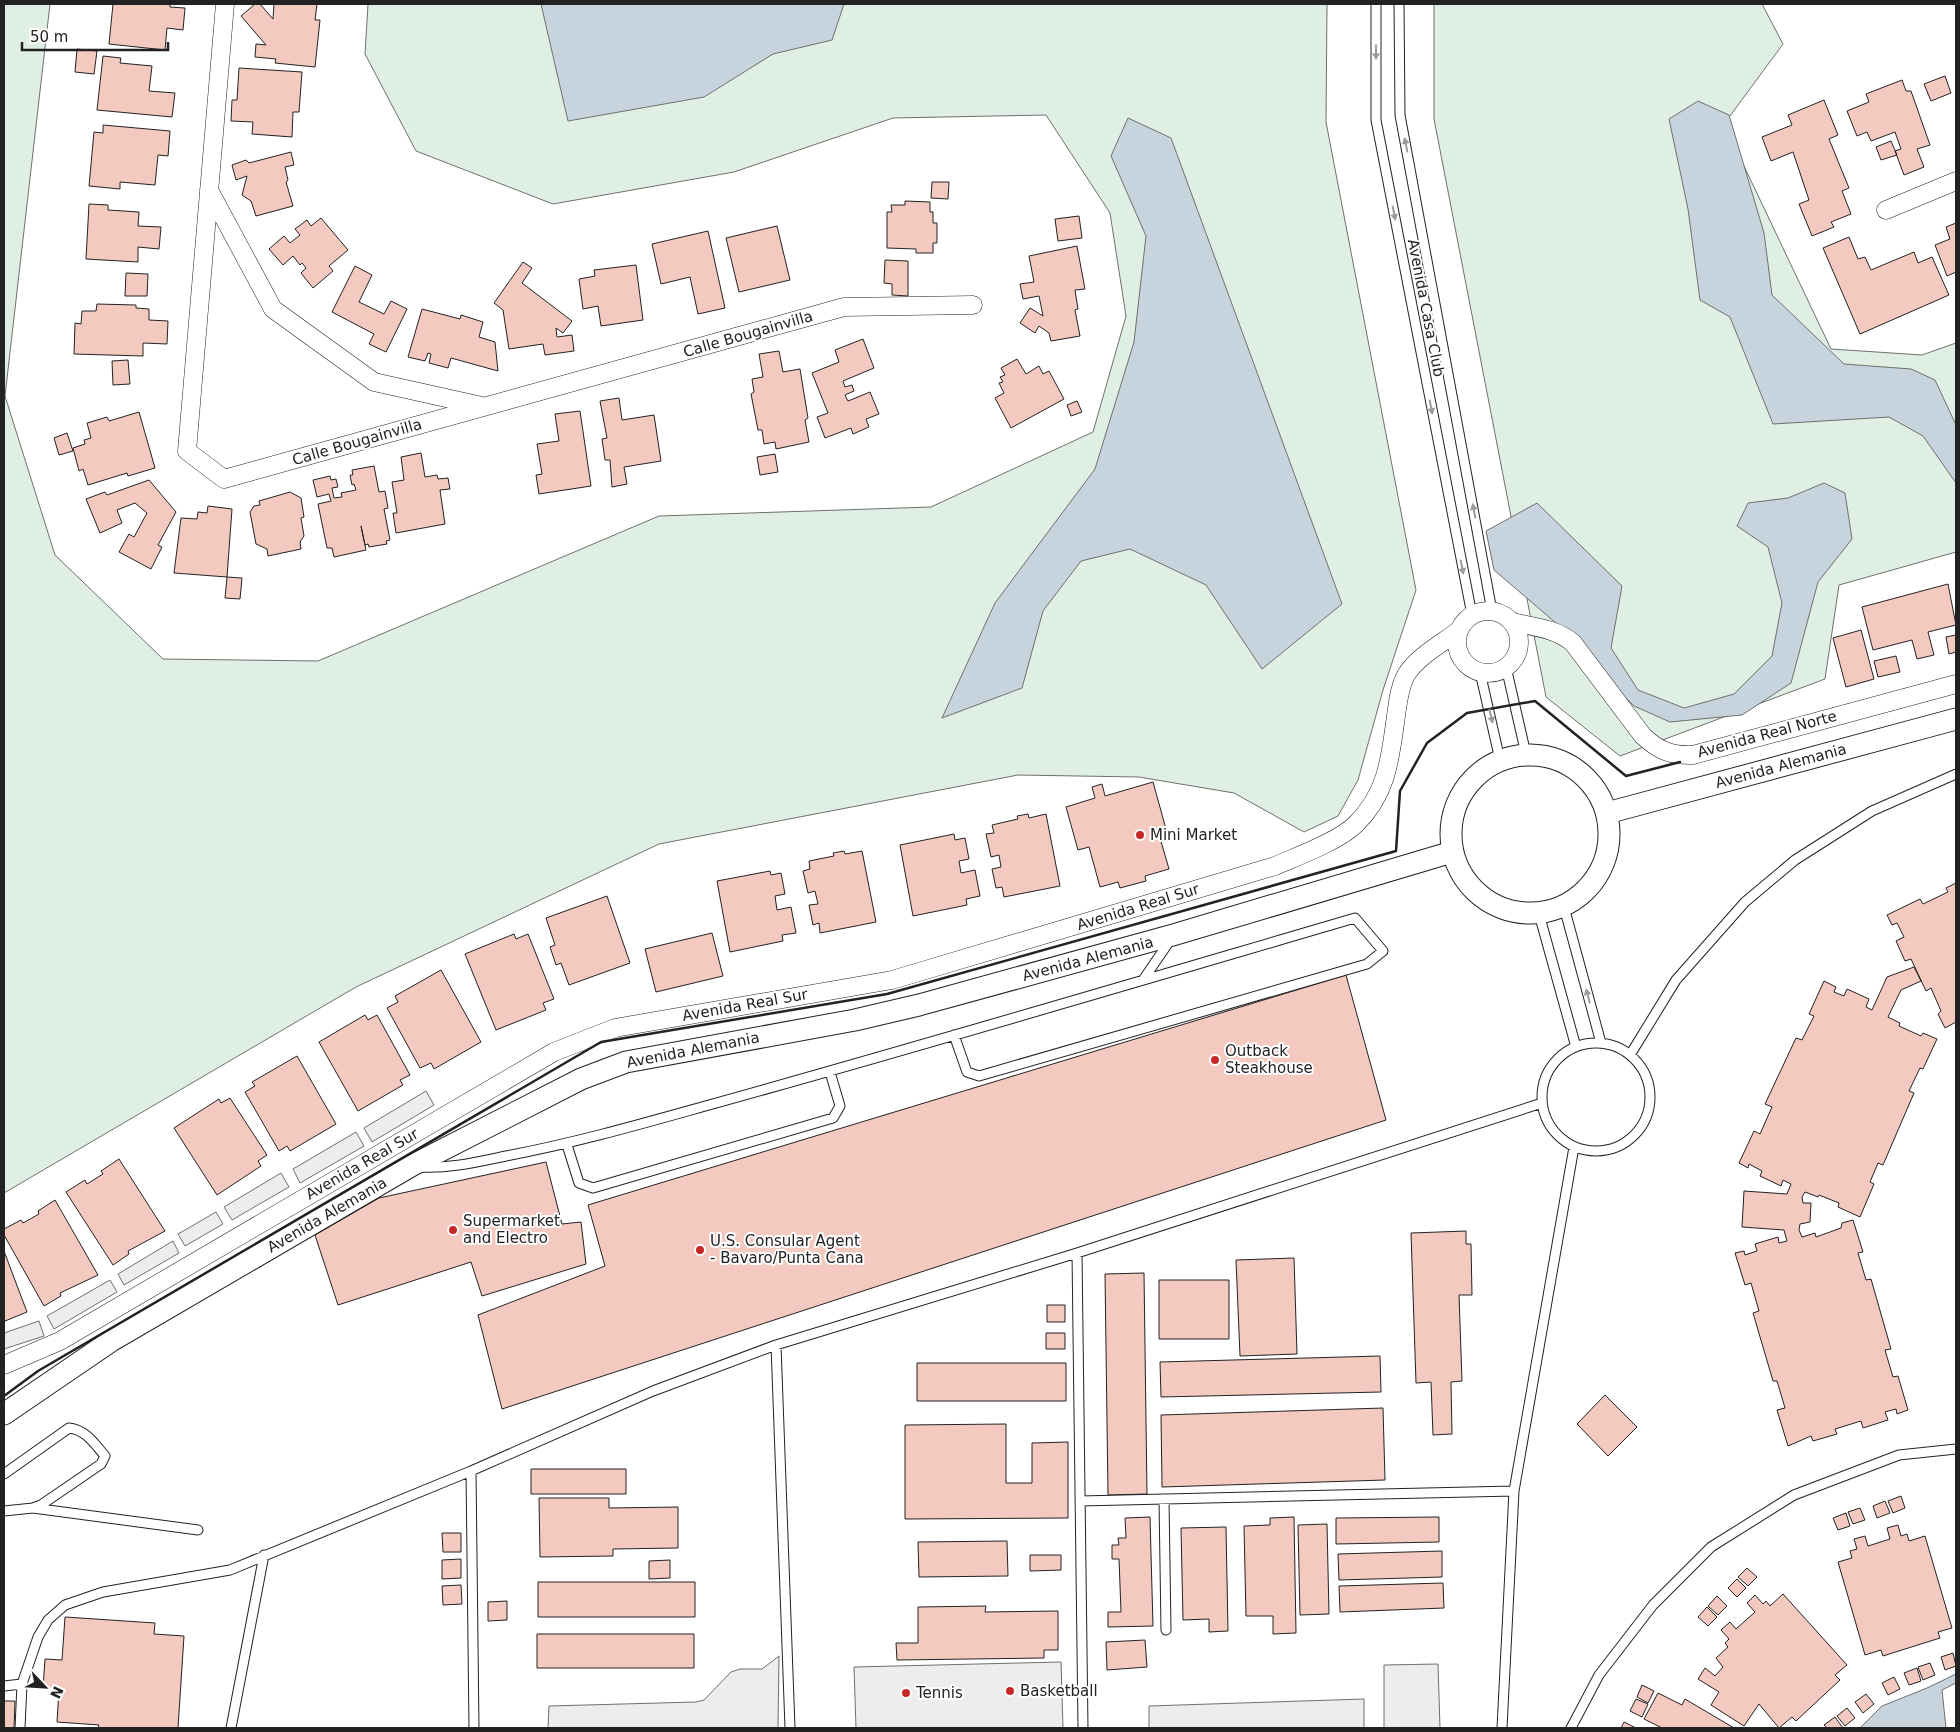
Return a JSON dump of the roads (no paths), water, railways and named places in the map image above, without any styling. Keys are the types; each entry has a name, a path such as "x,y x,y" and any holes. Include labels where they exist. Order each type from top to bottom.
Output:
{"street":[{"name":"Calle Bougainvilla","path":"225,4 187,451 224,479 844,307 973,305"},
{"path":"1886,210 1956,181"},
{"path":"209,190 272,309 374,382 485,407"},
{"path":"1482,611 1492,611 1503,615 1512,622 1518,634 1518,647 1516,655 1506,668 1493,673 1480,672 1468,667 1460,658 1457,649 1458,631 1472,615 1482,611"},
{"name":"Avenida Real Norte","path":"1512,622 1541,628 1564,636 1573,643 1643,736 1653,746 1679,756 1693,755 1956,684"},
{"path":"1518,647 1541,628"},
{"name":"Avenida Real Sur","path":"4,1365 60,1341 554,1052 615,1028 892,980 1275,866 1320,846 1355,826 1374,804 1386,779 1400,689 1416,663 1458,631"},
{"path":"1428,653 1460,658"},
{"name":"Avenida Alemania","path":"1607,813 1956,719"},
{"path":"1526,754 1548,756 1561,761 1585,776 1598,793 1607,813 1608,842 1606,857 1597,878 1582,894 1564,906 1539,914 1516,913 1487,901 1475,892 1460,874 1452,852 1450,830 1454,808 1465,788 1481,771 1500,760 1526,754"},
{"name":"Avenida Alemania","path":"4,1414 111,1341 411,1166 581,1078 626,1062 855,1020 918,1005 1173,935 1452,852"}],"lane":[{"name":"Avenida Casa Club","path":"1376,4 1376,120 1472,615"},
{"name":"Avenida Casa Club","path":"1399,4 1400,115 1492,611"},
{"path":"1506,668 1526,754"},
{"path":"1480,672 1500,760"},
{"path":"1630,1055 1676,980 1745,902 1795,860 1872,811 1956,774"},
{"path":"1564,906 1601,1043"},
{"path":"1539,914 1576,1047"},
{"path":"411,1166 436,1168 456,1166 567,1145 830,1072 954,1035 1355,918 1383,951 1367,964 979,1076 967,1072 954,1035"},
{"path":"1144,980 1173,935"},
{"path":"1601,1043 1616,1047 1630,1055 1641,1066 1648,1080 1650,1096 1649,1111 1642,1126 1632,1138 1619,1147 1589,1152 1574,1147 1558,1136 1547,1121 1542,1102 1543,1085 1550,1069 1561,1056 1576,1047 1601,1043"},
{"path":"567,1145 579,1182 593,1188 833,1118 840,1106 830,1072"},
{"path":"20,1728 22,1684 38,1637 48,1620 65,1605 103,1592 230,1570 471,1471 653,1391 776,1345 1077,1253 1542,1102"},
{"path":"1502,1728 1514,1491 1574,1147"},
{"path":"1077,1253 1083,1728"},
{"path":"776,1345 790,1728"},
{"path":"4,1474 69,1428 77,1429 87,1435 105,1456 101,1464 33,1508"},
{"path":"1571,1728 1599,1675 1647,1613 1711,1548 1794,1495 1899,1455 1956,1449"},
{"path":"471,1471 474,1728"},
{"path":"1080,1501 1514,1491"},
{"path":"1164,1500 1166,1630"},
{"path":"4,1511 33,1508 198,1530"},
{"path":"231,1728 264,1555"},
{"path":"4,1686 22,1684"}],"place":[{"name":"Mini Market","path":"1140,835"},
{"name":"Outback Steakhouse","path":"1215,1060"},
{"name":"Supermarket and Electro","path":"453,1230"},
{"name":"U.S. Consular Agent - Bavaro/Punta Cana","path":"700,1250"},
{"name":"Basketball","path":"1010,1691"},
{"name":"Tennis","path":"906,1693"}]}
